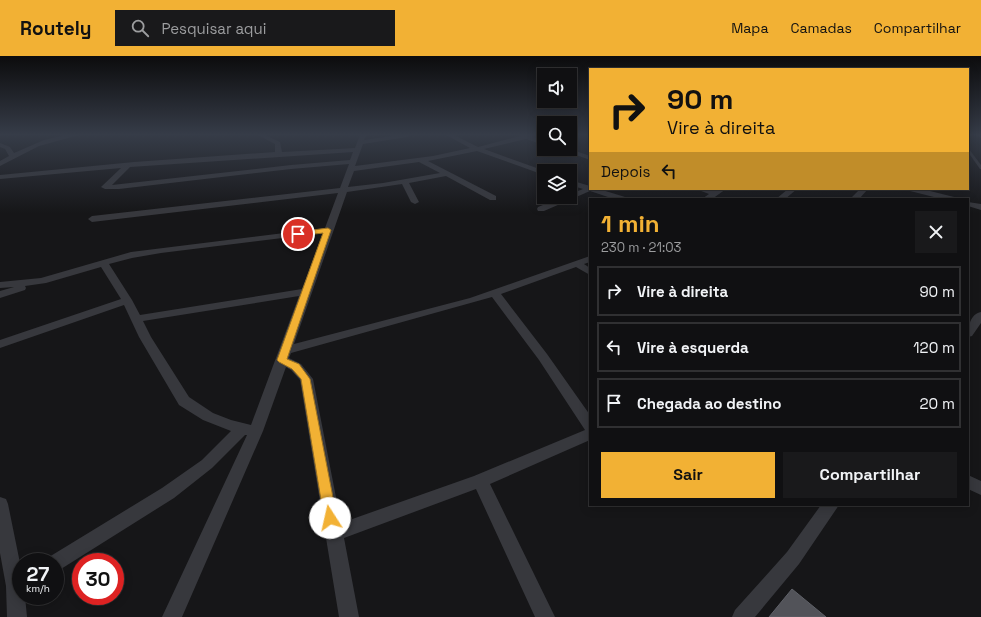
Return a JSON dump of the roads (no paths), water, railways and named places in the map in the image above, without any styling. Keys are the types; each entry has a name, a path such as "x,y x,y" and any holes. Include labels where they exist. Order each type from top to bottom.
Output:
{"street":[{"path":"0,177 76,169 180,161"},
{"path":"172,617 249,430 283,355 353,161"},
{"path":"128,165 105,187 119,188 291,167 351,166 407,161"},
{"path":"423,161 492,198"},
{"path":"511,161 537,170"},
{"path":"92,219 343,188 405,182 446,174"},
{"path":"405,182 415,202"},
{"path":"577,185 589,189"},
{"path":"541,209 589,189"},
{"path":"592,190 619,198"},
{"path":"781,198 792,190"},
{"path":"855,198 863,190"},
{"path":"916,190 938,197"},
{"path":"708,198 718,191"},
{"path":"969,204 981,207"},
{"path":"0,295 130,255 157,250 328,230"},
{"path":"283,355 494,293 589,259"},
{"path":"103,263 127,300 145,337 184,401 192,408 202,413 249,430"},
{"path":"577,264 589,271"},
{"path":"0,285 30,283 64,275"},
{"path":"137,319 305,292"},
{"path":"494,293 543,357 589,425"},
{"path":"0,344 127,300"},
{"path":"969,332 981,315"},
{"path":"283,355 306,379 349,617"},
{"path":"64,557 168,493 249,430"},
{"path":"333,534 480,481 589,434"},
{"path":"480,481 545,617"},
{"path":"969,482 981,488"},
{"path":"0,504 5,556 12,571"},
{"path":"742,617 793,558 830,506"},
{"path":"18,605 18,617"}]}
